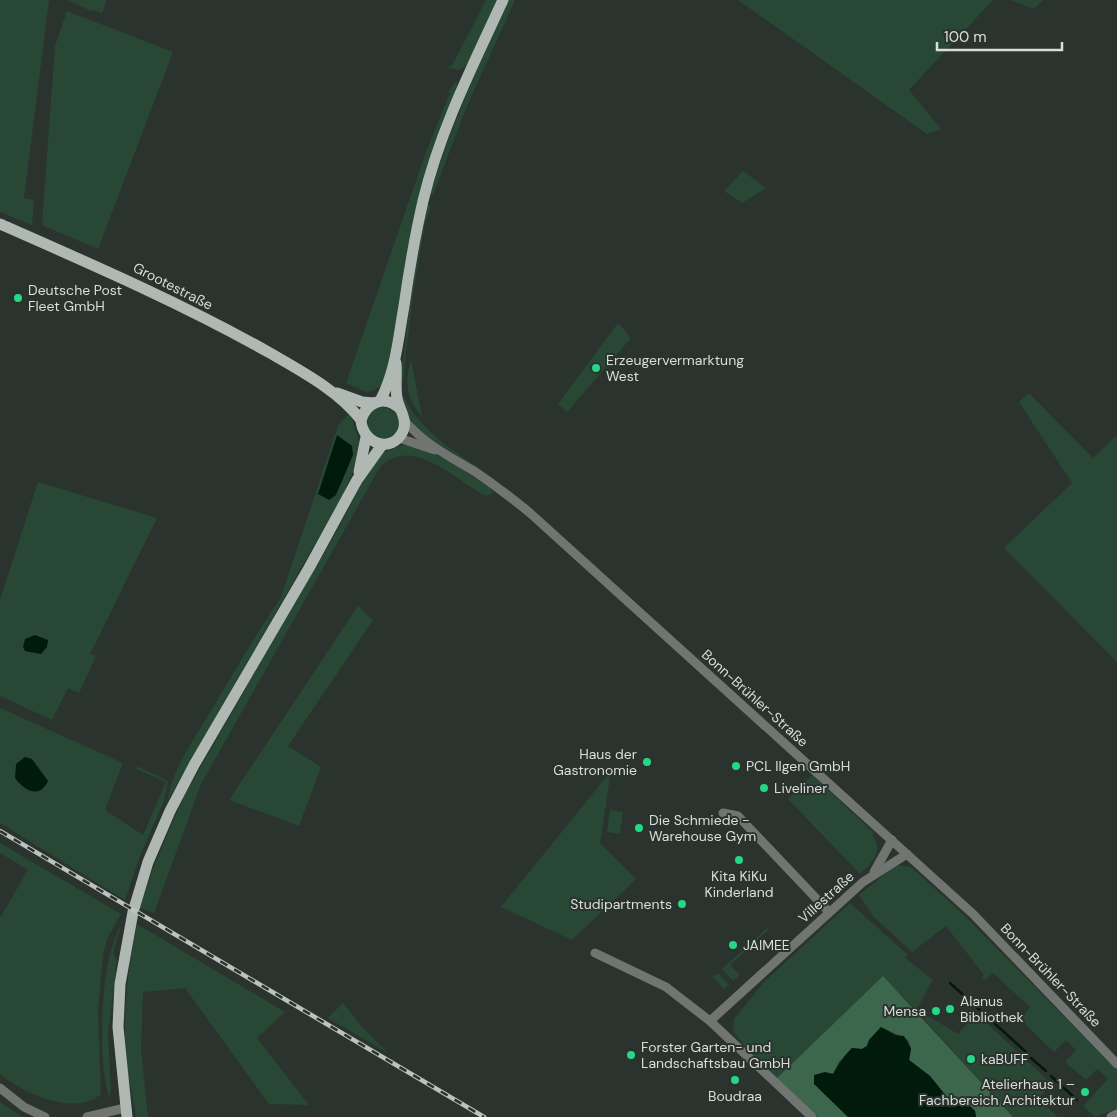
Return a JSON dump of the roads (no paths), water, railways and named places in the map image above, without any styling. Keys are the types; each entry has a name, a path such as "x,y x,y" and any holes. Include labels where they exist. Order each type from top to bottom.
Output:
{"main road":[{"path":"366,437 382,445 391,443 399,438 404,430 403,416 396,397 396,359 412,256 434,163 456,103 504,0"},
{"name":"Grootestraße","path":"0,224 119,276 254,345 325,387 350,407 361,420"},
{"path":"377,402 388,383 396,359"},
{"name":"Grootestraße","path":"325,387 362,402 377,402"},
{"path":"357,480 366,437 361,420 368,407 377,402 392,402 403,416"},
{"path":"126,1112 118,1027 120,984 133,912 148,862 170,811 194,764 313,560 357,480 382,445"}],"street":[{"name":"Bonn-Brühler-Straße","path":"403,416 412,430 444,454 491,483 530,513 892,840 973,914 1117,1064"},
{"name":"Bonn-Brühler-Straße","path":"399,438 444,454"},
{"path":"723,813 738,816 829,912"},
{"name":"Villestraße","path":"872,875 892,840"},
{"name":"Villestraße","path":"710,1022 872,875 907,854"},
{"path":"595,954 666,988 710,1022 812,1117"},
{"path":"0,1088 24,1107 44,1116 56,1117"},
{"path":"87,1117 126,1112"},
{"path":"1111,1117 1117,1114"}],"waterway":[{"path":"950,983 1026,1052"},
{"path":"1031,1058 1046,1071"},
{"path":"1051,1076 1077,1100"}],"railway":[{"path":"0,831 484,1117"}],"place":[{"name":"Deutsche Post Fleet GmbH","path":"18,298"},
{"name":"Erzeugervermarktung West","path":"596,368"},
{"name":"Haus der Gastronomie","path":"647,762"},
{"name":"PCL Ilgen GmbH","path":"736,766"},
{"name":"Liveliner","path":"764,788"},
{"name":"Die Schmiede - Warehouse Gym","path":"639,828"},
{"name":"Kita KiKu Kinderland","path":"739,860"},
{"name":"Studipartments","path":"682,904"},
{"name":"JAIMEE","path":"733,945"},
{"name":"Alanus Bibliothek","path":"950,1009"},
{"name":"Mensa","path":"936,1011"},
{"name":"Forster Garten- und Landschaftsbau GmbH","path":"631,1055"},
{"name":"kaBUFF","path":"971,1059"},
{"name":"Boudraa","path":"735,1080"},
{"name":"Atelierhaus 1 – Fachbereich Architektur","path":"1085,1092"}]}
